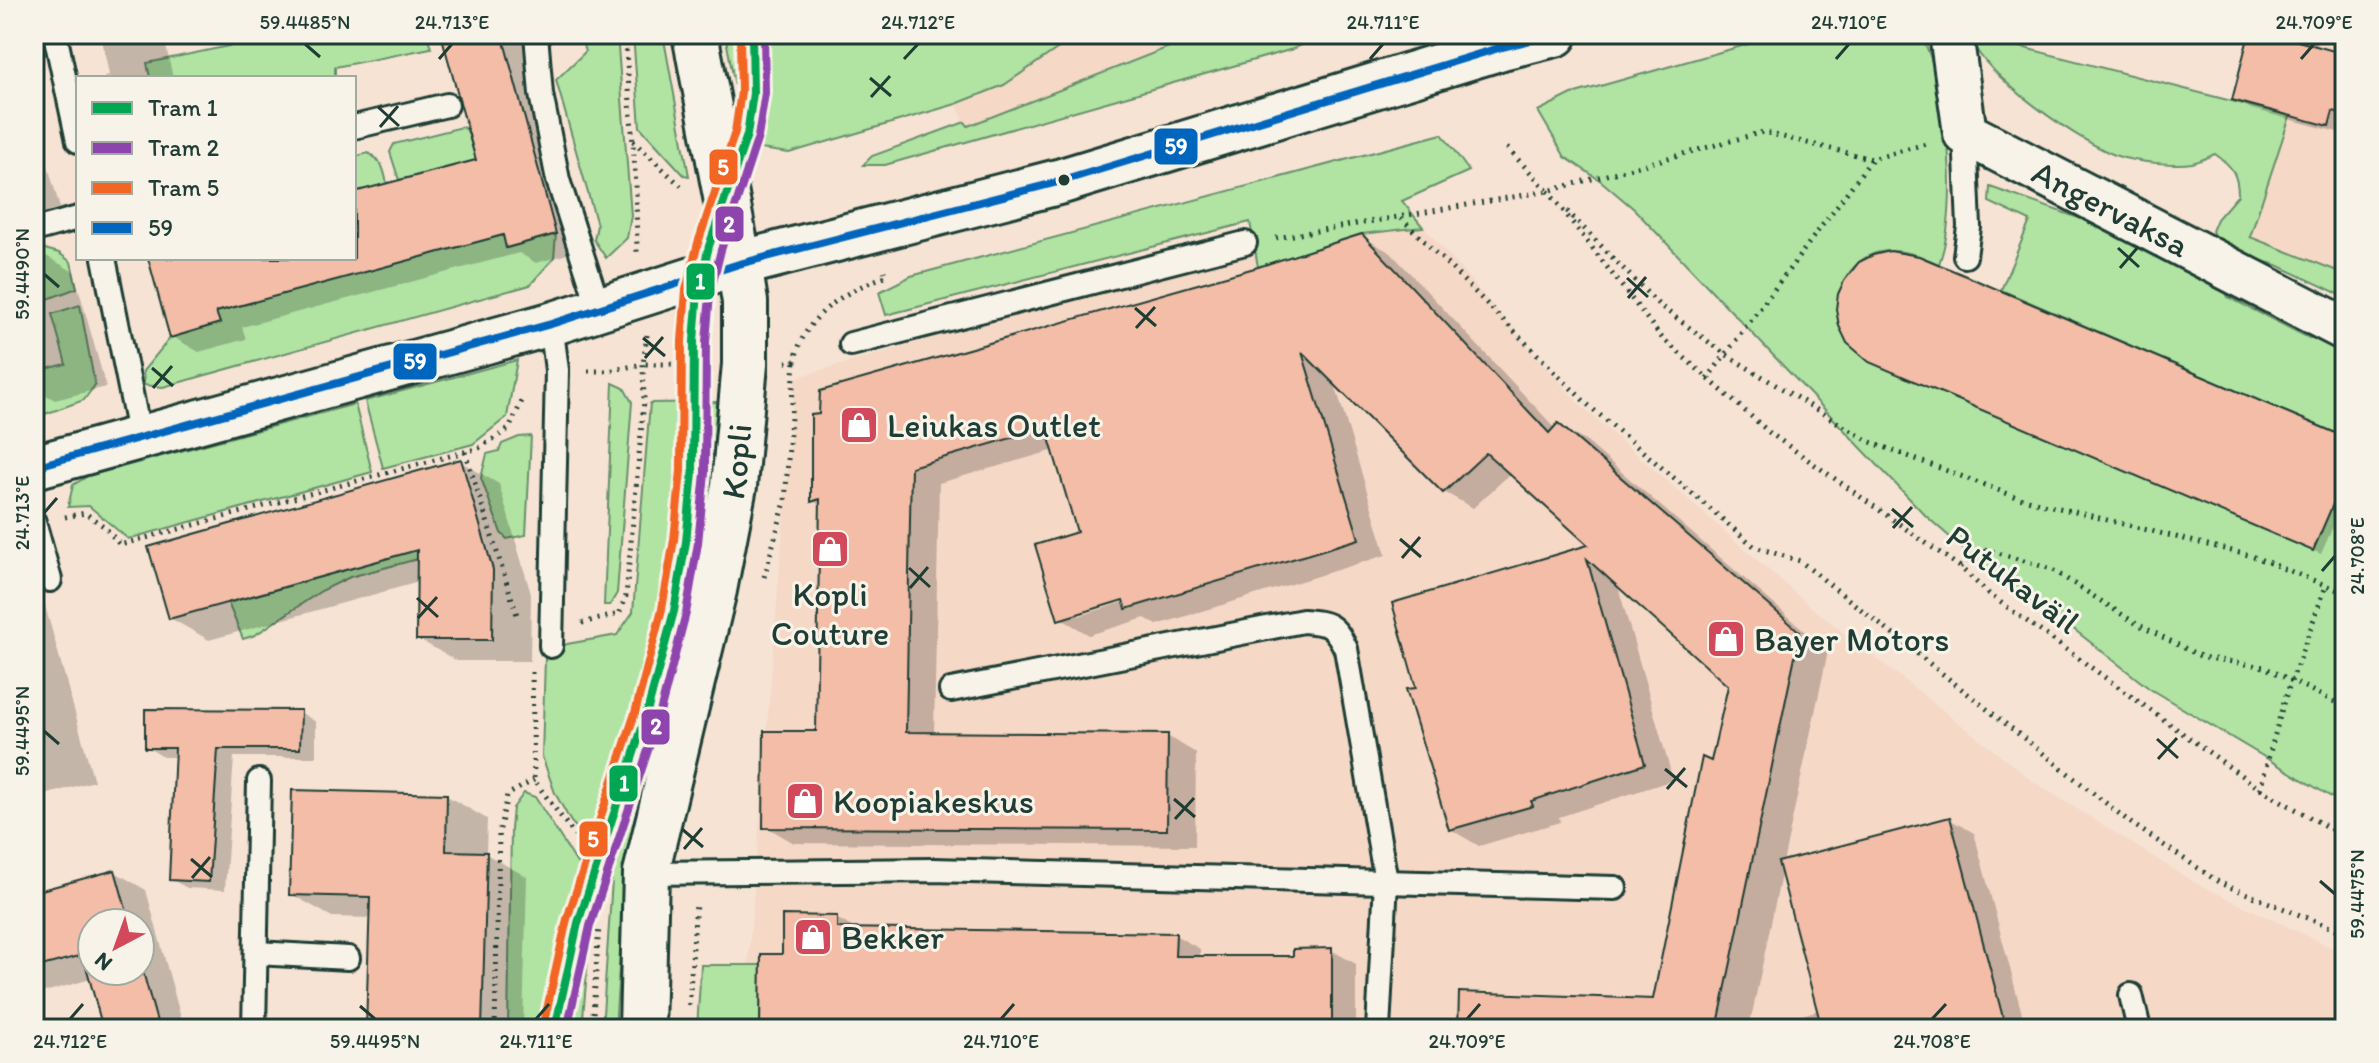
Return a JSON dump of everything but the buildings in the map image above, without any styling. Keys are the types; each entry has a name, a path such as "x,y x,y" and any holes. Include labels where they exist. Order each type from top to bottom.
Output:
{"street":[{"name":"Kopli","path":"642,1029 626,876 714,590 734,486 745,364 745,302 695,34"},
{"path":"34,467 551,324 739,264 873,227 1062,181 1502,47 1555,34"},
{"path":"1951,34 1965,133"},
{"name":"Angervaksa","path":"1965,133 2345,329"}],"lane":[{"path":"55,34 76,132"},
{"path":"536,34 541,94 558,180 599,308"},
{"path":"356,127 447,105"},
{"path":"1965,133 1969,227 1965,256"},
{"path":"34,230 76,219"},
{"path":"851,344 1245,243"},
{"path":"104,260 140,438"},
{"path":"551,324 557,370 551,646"},
{"path":"34,522 50,580"},
{"path":"951,690 1303,621 1325,623 1337,630 1346,649 1386,881 1378,1029"},
{"path":"254,1029 259,781"},
{"path":"626,876 933,870 1615,888"},
{"path":"256,953 348,958"},
{"path":"2131,995 2139,1029"}],"path":[{"path":"625,34 637,251 643,293"},
{"path":"1245,243 1548,191 1763,132 1872,159 1965,133"},
{"path":"632,141 681,187"},
{"path":"1507,148 1659,305 1725,354 1868,441 2019,498 2252,556 2345,593"},
{"path":"1707,379 1872,159"},
{"name":"Putukaväil","path":"1548,191 1662,338 1770,433 1960,567 1989,594 2260,789 2345,837"},
{"path":"1401,218 1587,404 1755,547 1800,561 2131,823 2220,883 2345,933"},
{"path":"761,587 785,502 795,361"},
{"path":"626,876 597,858 579,841 534,780 532,662 571,626 619,614 626,596 644,401 643,364"},
{"path":"34,522 85,513 105,527 120,545 479,448"},
{"path":"465,452 504,572"},
{"path":"1960,567 1981,548 2051,569 2137,624 2202,657 2264,667 2345,707"},
{"path":"2260,789 2271,742 2326,586"},
{"path":"495,1029 499,833 507,795 534,780"},
{"path":"689,1014 698,873"},
{"path":"592,1029 600,919"}],"shaded area":[{"path":"763,34 1198,34 967,126 951,94"},
{"path":"2249,34 2345,34 2345,274 2250,237 2290,116 2232,100"},
{"path":"1402,202 1579,404 1811,607 2034,782 2195,883 2345,954 2345,1029 743,1029 795,378"}],"green space":[{"path":"287,34 427,34 431,48 335,67 335,76 150,76 147,63"},
{"path":"580,34 617,34 631,216 627,238 606,258 594,240 597,225 556,80 585,52"},
{"path":"633,34 663,34 689,176 684,175 640,127"},
{"path":"725,34 1079,34 1004,85 956,104 789,153 753,148 749,159"},
{"path":"1202,34 1324,34 1293,49 885,165 863,165 872,156 965,122 968,126"},
{"path":"1784,34 1922,34 1942,102 1950,198 1945,244 1939,264 1915,254 1895,251 1875,253 1864,259 1854,267 1841,288 1839,326 2313,550 2345,476 2345,805 2150,689 2062,620 2009,589 1926,516 1634,209 1601,181 1565,157 1538,111 1572,94"},
{"path":"1970,34 2020,34 2017,46 2290,116 2250,237 2345,274 2345,297 2277,265 2221,250 2212,231 2217,219 2238,195 2238,188 2233,171 2215,154 2192,163 2177,164 2124,158 2107,152 2061,124 2011,87 1976,49"},
{"path":"462,127 467,130 476,160 399,180 390,152 394,144"},
{"path":"1442,134 1469,171 1402,201 1423,227 1362,234 1258,267 1250,222 886,315 879,292 911,276"},
{"path":"368,153 376,159 382,166 387,184 356,192 356,156"},
{"path":"1990,187 2136,238 2219,279 2228,297 2309,338 2339,337 2345,340 2345,437 2001,290 2030,221 1989,202"},
{"path":"556,234 554,258 530,285 163,387 144,385 143,371 170,338 219,323 216,312 503,235 507,248"},
{"path":"34,246 59,253 71,262 77,288 48,299"},
{"path":"80,305 95,385 84,400 34,418 34,372 66,364 52,314"},
{"path":"517,360 507,417 473,444 383,468 365,401"},
{"path":"613,383 624,388 632,402 617,593 610,605 604,605"},
{"path":"717,402 713,456 693,576 636,805 621,938 615,1029 602,1029 613,865 571,822 555,793 542,756 545,658 567,644 617,635 633,612 650,403"},
{"path":"355,404 372,472 128,539 89,506 68,507 73,485 88,476"},
{"path":"531,436 526,535 507,539 501,533 481,478 487,454 499,451 502,444 519,437"},
{"path":"474,534 467,546 350,577 321,591 255,635 243,639 228,603"},
{"path":"524,793 535,797 594,890 582,1029 508,1029 511,829 513,808"},
{"path":"701,965 761,965 760,1029 697,1029"}],"tram line":[{"name":"1","path":"555,1029 578,923 646,716 674,611 686,542 693,472 694,341 698,292 709,246 747,135 753,93 752,34"},
{"name":"2","path":"567,1029 590,926 658,720 686,613 698,543 705,473 706,342 710,294 758,137 765,93 764,34"},
{"name":"5","path":"543,1027 567,919 635,713 662,609 674,540 681,471 682,341 686,290 698,243 735,132 741,92 740,35"}],"transit line":[{"name":"59","path":"34,467 551,324 739,264 1062,181 1502,47 1555,34"}],"place":[{"name":"Leiukas Outlet","path":"859,425"},
{"name":"Kopli Couture","path":"830,549"},
{"name":"Bayer Motors","path":"1726,639"},
{"name":"Koopiakeskus","path":"805,801"},
{"name":"Bekker","path":"813,937"}]}
